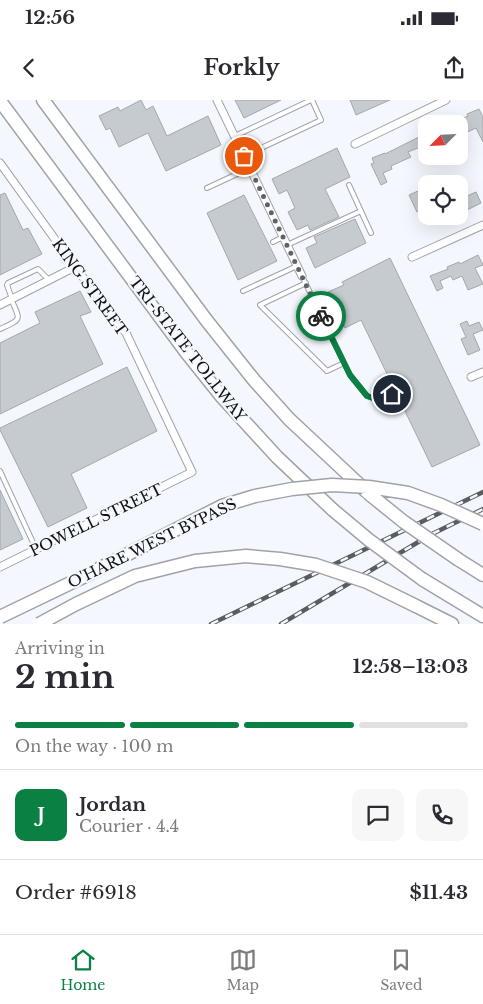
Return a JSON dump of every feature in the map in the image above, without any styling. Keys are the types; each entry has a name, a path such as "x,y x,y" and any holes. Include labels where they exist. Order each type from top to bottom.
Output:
{"highway":[{"path":"43,100 207,321 254,380 289,419 368,493 404,522 483,575"},
{"name":"TRI-STATE TOLLWAY","path":"0,101 186,352 222,397 277,457 368,540 422,579 483,616"},
{"name":"O'HARE WEST BYPASS","path":"0,617 82,578 222,506 255,496 292,489 332,485 369,487 408,492 483,524"},
{"name":"O'HARE WEST BYPASS","path":"39,624 135,576 195,561 246,556 316,565 367,582 452,624"}],"street":[{"path":"218,100 302,276"},
{"path":"354,144 446,100"},
{"name":"KING STREET","path":"0,163 75,267 126,333 192,472"},
{"path":"412,257 483,225"},
{"path":"0,305 75,267"},
{"path":"471,377 483,372"},
{"name":"POWELL STREET","path":"0,567 192,472"}],"lane":[{"path":"235,136 311,100 321,120 244,156"},
{"path":"206,188 250,168"},
{"path":"349,185 371,233"},
{"path":"287,245 361,211"},
{"path":"273,242 283,237"},
{"path":"243,291 297,266"},
{"path":"0,329 18,320 8,284 38,269 49,280"},
{"path":"302,276 350,375 367,396 379,400 392,394"},
{"path":"306,284 260,305 328,371 344,363"},
{"path":"0,471 36,549"}],"building":[{"path":"141,100 146,110 153,106 167,136 208,116 221,145 166,171 148,133 119,147 110,128 106,130 99,116 118,107 120,111"},
{"path":"235,100 281,100 244,118"},
{"path":"350,100 390,100 356,115"},
{"path":"479,109 483,117 483,142 476,128 468,132 467,114"},
{"path":"418,138 418,148 408,152 411,157 391,166 392,169 383,173 387,182 381,185 371,164 374,163 372,158 385,154"},
{"path":"337,148 350,177 325,189 339,217 310,230 308,225 297,230 288,212 295,208 287,190 279,194 272,179"},
{"path":"418,191 418,212 417,212 409,195"},
{"path":"476,192 481,203 468,210 468,196"},
{"path":"5,193 23,230 28,228 42,254 0,275 0,195"},
{"path":"244,195 277,261 238,280 207,213"},
{"path":"355,219 366,243 315,268 306,248 317,243 314,237"},
{"path":"478,255 483,265 475,268 483,284 468,290 462,276 453,280 451,276 440,281 443,288 437,291 430,276"},
{"path":"390,258 480,445 432,467 361,320 345,328 339,315 337,316 334,309 336,308 328,292 344,285 342,282"},
{"path":"80,291 91,312 80,316 103,364 0,414 0,343 40,323 35,312"},
{"path":"467,321 469,326 479,322 483,330 473,334 480,350 468,355 461,339 466,337 460,324"},
{"path":"127,367 157,431 71,474 87,508 48,527 0,428"},
{"path":"0,490 23,539 0,550"}],"railway":[{"path":"211,624 483,492"},
{"path":"281,624 430,535 483,509"}],"way so far":[{"path":"244,156 321,316"}],"route":[{"path":"321,316 350,375 367,396 379,400 392,394"}]}
